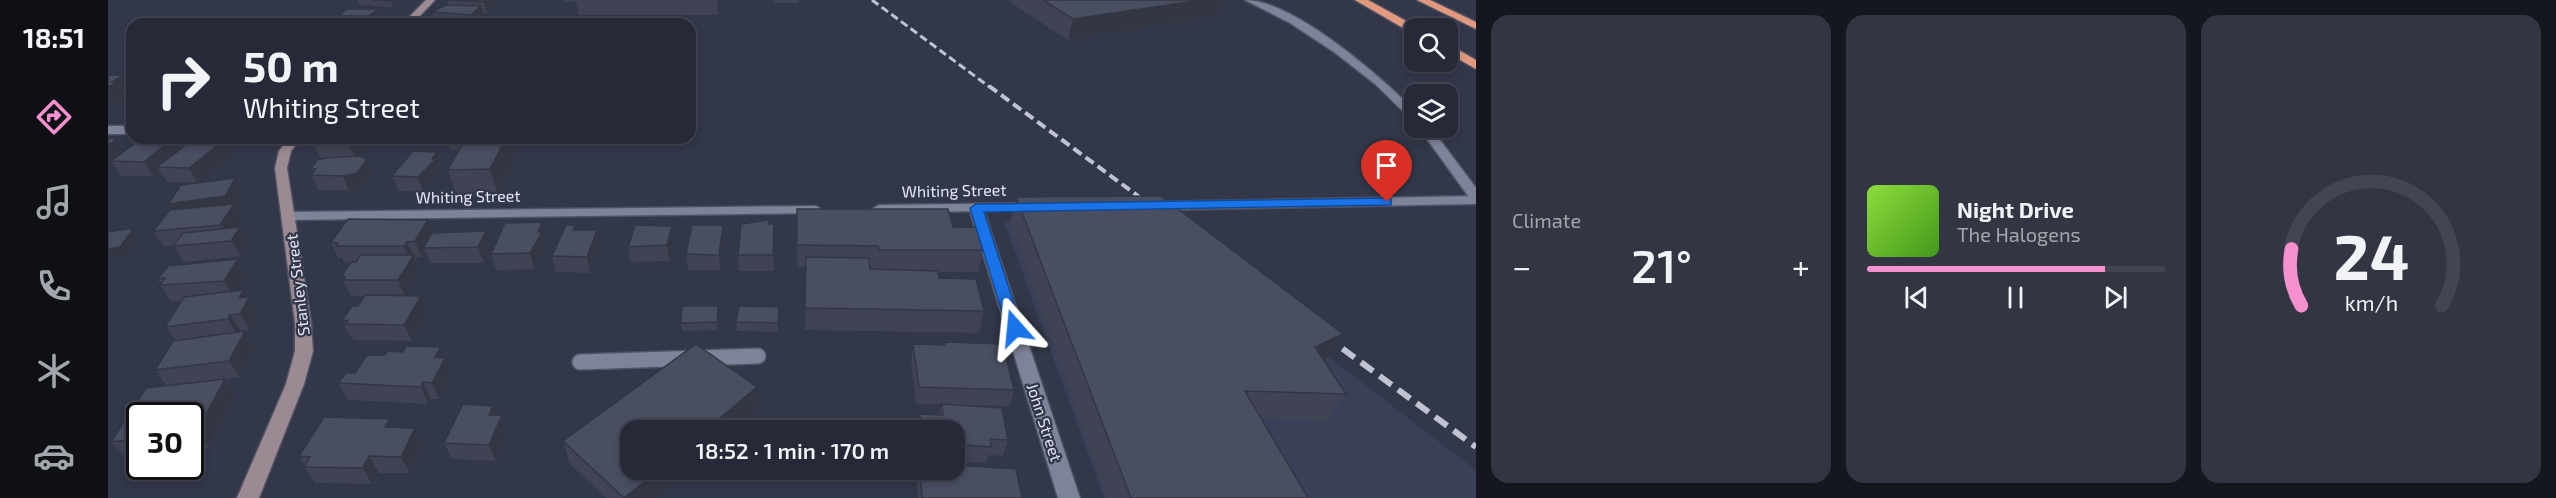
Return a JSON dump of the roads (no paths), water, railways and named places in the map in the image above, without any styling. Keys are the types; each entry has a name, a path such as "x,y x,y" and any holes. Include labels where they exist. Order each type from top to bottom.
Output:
{"highway":[{"path":"1360,0 1404,24"},
{"path":"1422,0 1476,26"},
{"path":"1458,54 1476,65"}],"main road":[{"path":"413,18 431,0"},
{"name":"Stanley Street","path":"248,498 293,391 303,358 303,323 282,164 285,151 290,144"}],"street":[{"path":"1249,0 1272,10 1343,55 1374,78 1404,106"},
{"path":"108,130 126,130"},
{"path":"1432,138 1476,199"},
{"path":"1139,206 1476,199"},
{"name":"Whiting Street","path":"870,209 1046,207"},
{"name":"John Street","path":"976,208 1069,498"},
{"name":"Whiting Street","path":"289,216 834,210"}],"lane":[{"path":"580,362 758,356"}],"railway":[{"path":"872,0 991,88"},
{"path":"989,86 1138,196"},
{"path":"1136,195 1151,206"},
{"path":"1324,335 1476,447"}]}
